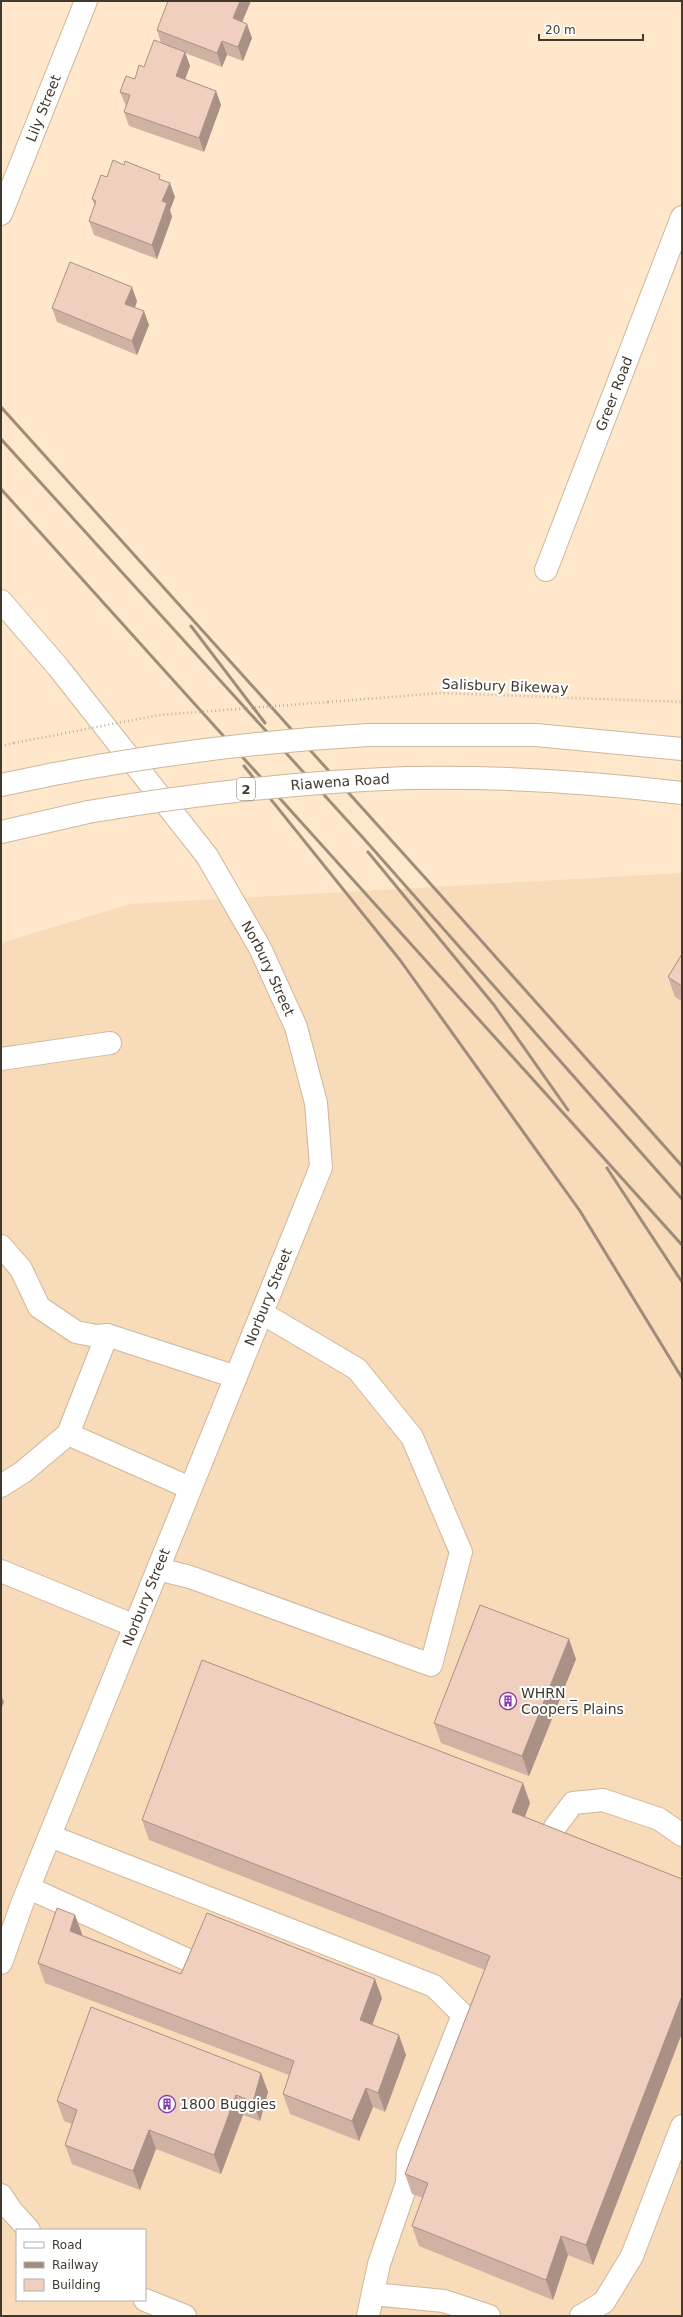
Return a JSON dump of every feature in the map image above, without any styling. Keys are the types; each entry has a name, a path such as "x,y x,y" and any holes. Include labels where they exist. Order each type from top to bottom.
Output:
{"main road":[{"name":"Lily Street","path":"1,214 86,1"},
{"name":"Greer Road","path":"546,570 682,217"},
{"name":"Norbury Street","path":"1,601 58,667 207,856 260,948 296,1027 316,1103 321,1167 29,1888 1,1963"},
{"path":"1,785 137,758 197,750 318,738 368,735 536,735 682,749"},
{"name":"Riawena Road","path":"1,832 88,812 190,796 263,787 335,781 463,777 535,778 606,784 682,793"},
{"path":"1,1059 110,1043"},
{"path":"1,1246 21,1269 39,1307 76,1332 96,1336 107,1335 236,1377"},
{"path":"158,1568 190,1577 431,1665 461,1552 412,1437 357,1369 262,1313"},
{"path":"1,1486 23,1472 68,1434 107,1335"},
{"path":"68,1434 190,1488"},
{"path":"1,1571 135,1626"},
{"path":"555,1827 573,1803 603,1800 658,1819 682,1834"},
{"path":"50,1836 434,1986 462,2015 408,2153 407,2183 378,2264 368,2316"},
{"path":"29,1888 188,1960"},
{"path":"581,2316 604,2302 632,2256 682,2126"},
{"path":"1,2195 11,2210 28,2229"},
{"path":"373,2294 444,2301 489,2316"},
{"path":"146,2300 185,2316"}],"path":[{"name":"Salisbury Bikeway","path":"1,746 160,715 440,693 682,702"}],"shaded area":[{"path":"682,873 682,2316 8,2316 1,2313 1,943 130,904"}],"building":[{"path":"168,1 240,1 233,18 247,24 238,47 222,41 217,53 157,30"},
{"path":"154,40 185,52 176,76 216,91 199,138 124,112 130,95 120,92 126,76 135,79 139,65 144,67"},
{"path":"113,160 124,165 125,161 160,175 159,179 170,183 162,201 167,203 152,245 89,221 96,201 92,199 101,175 107,177"},
{"path":"70,262 132,287 125,304 144,311 132,341 52,308"},
{"path":"682,954 682,986 668,977"},
{"name":"WHRN _ Coopers Plains","path":"480,1605 569,1639 522,1756 434,1723"},
{"path":"202,1660 523,1783 512,1812 682,1879 682,1996 586,2245 561,2236 546,2280 412,2226 428,2183 405,2174 490,1956 142,1820"},
{"path":"57,1908 75,1915 70,1931 181,1974 207,1913 375,1979 360,2020 399,2035 378,2093 366,2088 352,2121 283,2094 294,2061 38,1963"},
{"name":"1800 Buggies","path":"91,2007 261,2073 253,2102 236,2095 214,2155 149,2130 133,2171 65,2145 77,2110 57,2101"}],"railway":[{"path":"1,407 428,881 682,1166"},
{"path":"1,439 365,840 682,1199"},
{"path":"1,489 682,1245"},
{"path":"191,626 265,723"},
{"path":"244,766 400,960 580,1211 682,1378"},
{"path":"368,852 494,1005 568,1110"},
{"path":"607,1168 682,1282"}],"place":[{"name":"WHRN _ Coopers Plains","path":"508,1701"},
{"name":"1800 Buggies","path":"167,2104"}]}
